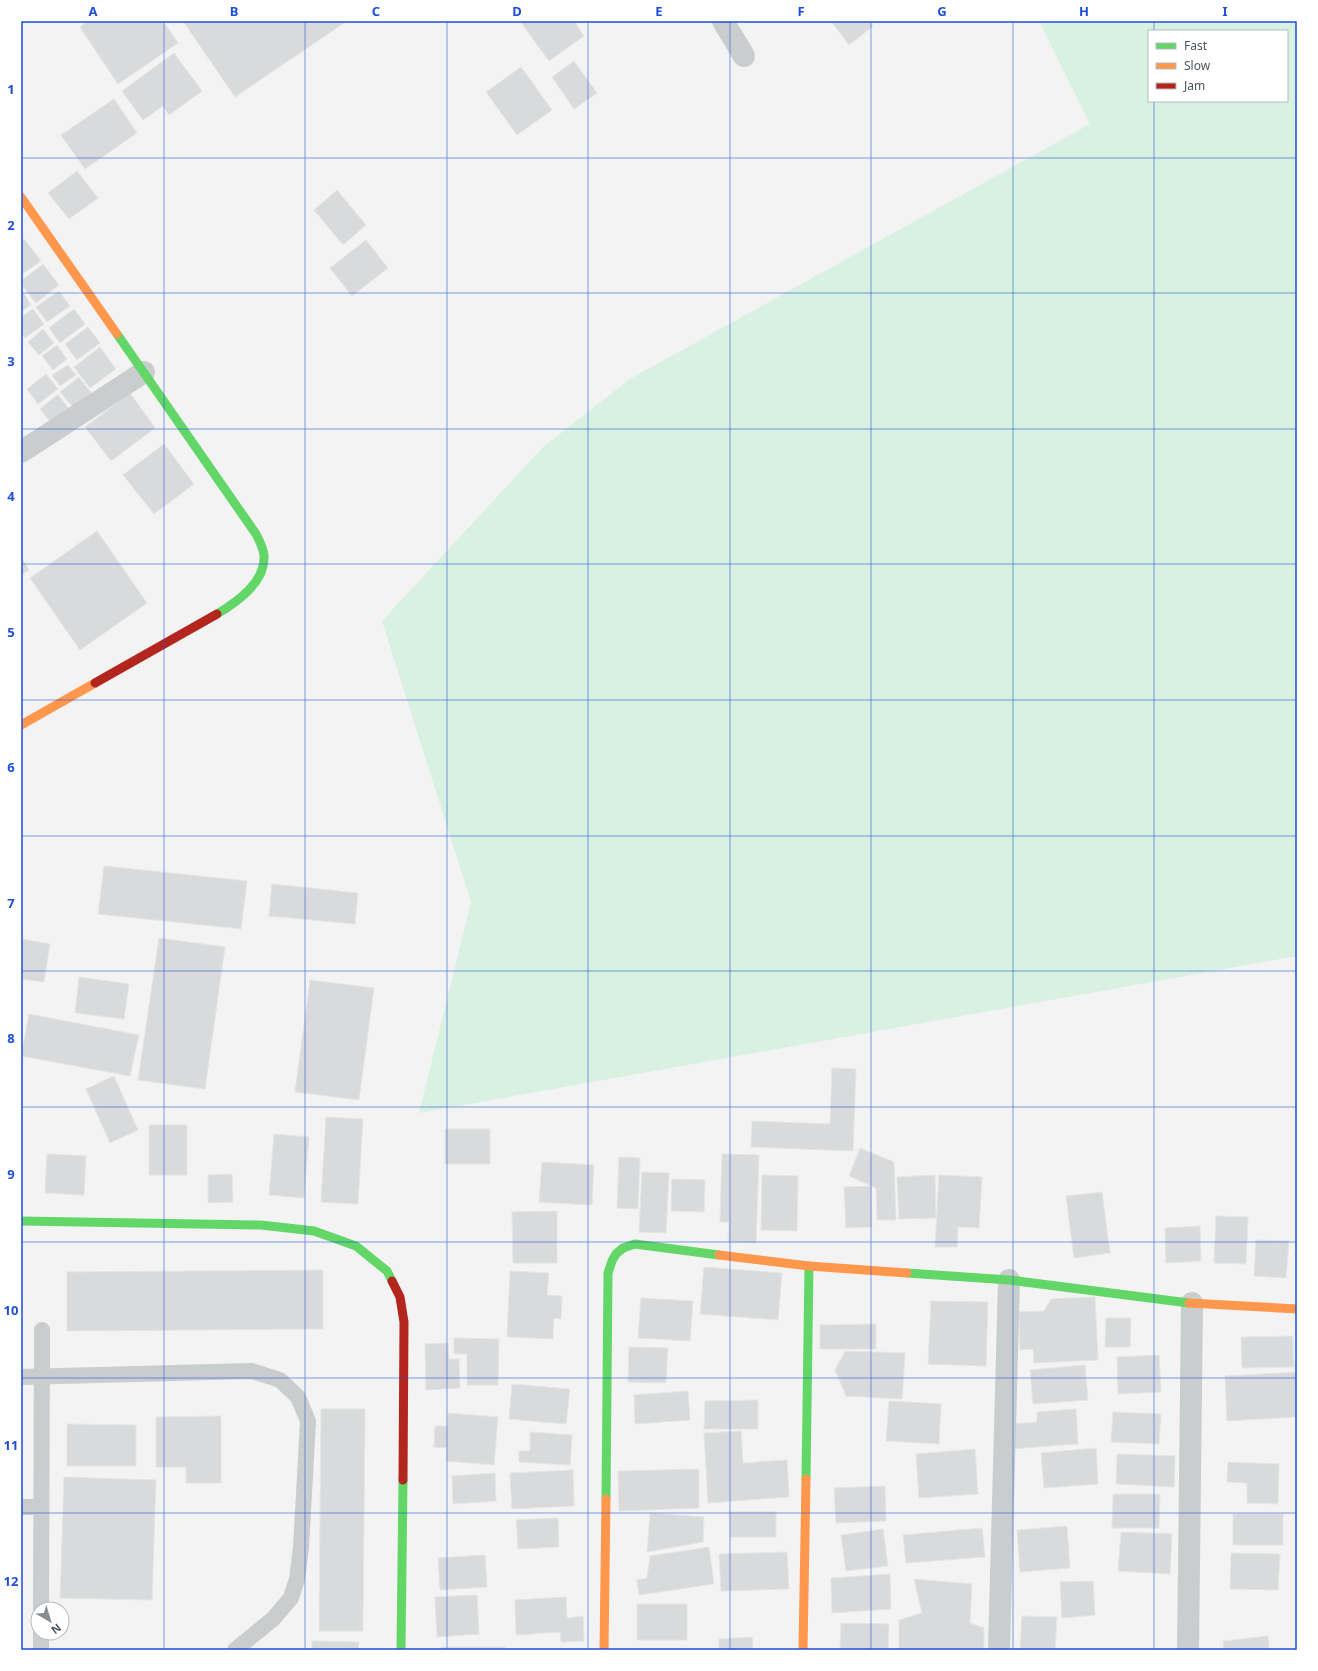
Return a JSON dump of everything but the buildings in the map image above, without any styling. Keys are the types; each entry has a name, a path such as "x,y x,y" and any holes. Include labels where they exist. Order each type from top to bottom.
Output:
{"street":[{"path":"723,21 744,56"},
{"path":"21,197 256,534 264,554 263,570 254,585 231,606 21,725"},
{"path":"21,452 144,372"},
{"path":"21,1221 261,1225 314,1231 356,1246 387,1271 400,1297 404,1322 401,1650"},
{"path":"604,1650 608,1274 611,1259 620,1249 635,1244 809,1266 1009,1280 1192,1303 1297,1309"},
{"path":"803,1650 809,1266"},
{"path":"999,1650 1009,1280"},
{"path":"1188,1650 1192,1303"}],"lane":[{"path":"41,1601 42,1330"},
{"path":"21,1377 252,1371 280,1380 298,1397 308,1421 301,1548 297,1579 291,1598 273,1619 235,1650"},
{"path":"21,1507 41,1507"}],"green space":[{"path":"1039,21 1297,21 1297,956 419,1113 471,902 382,621 543,447 630,379 1090,124"}],"traffic: fast":[{"path":"117,334 256,534 262,546 264,555 263,565 255,582 249,590 233,604 217,614"},
{"path":"21,1221 261,1225 314,1231 356,1246 387,1271 392,1281"},
{"path":"606,1499 608,1273 612,1261 616,1254 623,1248 635,1244 719,1255"},
{"path":"806,1479 809,1266"},
{"path":"907,1273 1009,1280 1189,1303"},
{"path":"401,1650 403,1480"}],"traffic: slow":[{"path":"21,197 117,334"},
{"path":"21,725 95,683"},
{"path":"719,1255 809,1266 907,1273"},
{"path":"1189,1303 1297,1309"},
{"path":"803,1650 806,1479"},
{"path":"604,1650 606,1499"}],"traffic: jam":[{"path":"95,683 217,614"},
{"path":"392,1281 400,1297 404,1322 403,1480"}]}
